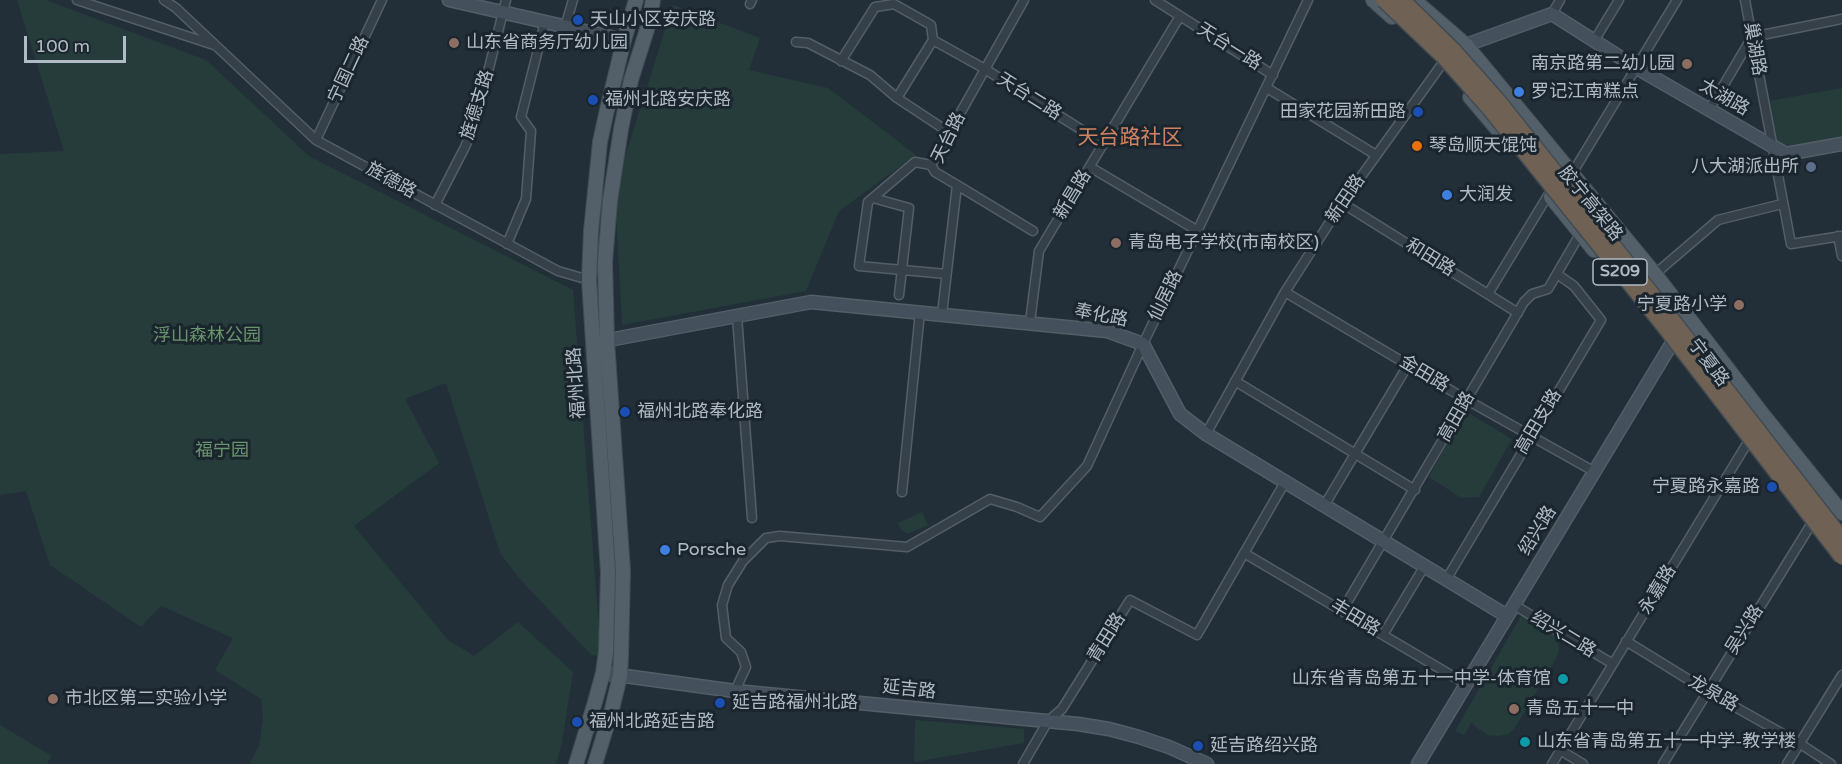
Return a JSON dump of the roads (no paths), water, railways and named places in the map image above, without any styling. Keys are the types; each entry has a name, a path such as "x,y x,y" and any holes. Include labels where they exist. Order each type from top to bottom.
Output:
{"highway":[{"name":"胶宁高架路","path":"1384,0 1444,57 1483,100 1665,327 1842,557"},
{"name":"胶宁高架路","path":"1402,0 1453,50 1499,102 1842,539"}],"main road":[{"name":"福州北路","path":"595,764 620,676 623,571 607,341 605,262 610,201 621,129 631,80 649,23 653,0"},
{"path":"649,23 659,0"},
{"name":"宁夏路","path":"1373,0 1442,64 1671,345 1746,445 1842,564"},
{"name":"宁夏路","path":"1413,0 1466,45 1655,274 1842,513"},
{"name":"福州北路","path":"576,764 603,673 606,651 608,572 592,343 589,280 591,222 600,142 634,4"}],"street":[{"name":"旌德路","path":"77,0 217,46"},
{"name":"旌德路","path":"164,0 176,8 316,140 558,271 589,280"},
{"name":"宁国二路","path":"316,140 382,0"},
{"path":"449,0 505,6 544,22 624,40"},
{"path":"565,27 573,0"},
{"name":"天台路","path":"942,314 957,185 935,172 931,165 1024,0"},
{"name":"天台一路","path":"1155,0 1273,75"},
{"name":"仙居路","path":"735,691 746,667 741,652 726,638 722,605 728,585 743,561 766,538 780,536 907,547 990,499 1040,517 1087,466 1308,0"},
{"path":"1466,45 1552,14 1560,0"},
{"path":"1594,41 1619,0"},
{"path":"1488,294 1548,194 1573,175 1677,0"},
{"name":"巢湖路","path":"1745,0 1791,244 1840,236"},
{"path":"841,61 876,8 894,4 931,25 933,40 897,98"},
{"name":"旌德支路","path":"435,205 465,147 476,120 505,6"},
{"name":"太湖路","path":"1552,14 1637,68 1786,154 1842,144"},
{"name":"新昌路","path":"1030,322 1039,251 1180,16"},
{"path":"1709,110 1752,38 1842,19"},
{"path":"507,244 526,199 531,131 521,117 544,22"},
{"name":"天台二路","path":"933,40 985,69 1104,144"},
{"path":"796,42 808,44 870,75 897,98 950,133"},
{"name":"新田路","path":"1206,434 1285,292 1342,203 1442,64 1466,45"},
{"name":"天台一路","path":"1267,88 1376,155"},
{"path":"931,165 915,162 868,202 859,266 946,274"},
{"path":"1090,167 1198,231"},
{"path":"957,185 1033,231"},
{"path":"873,198 909,208 899,295"},
{"name":"和田路","path":"1342,203 1518,312"},
{"path":"1655,274 1718,220 1782,204"},
{"name":"高田路","path":"1342,611 1518,312 1532,294 1548,289 1580,234"},
{"path":"1840,236 1842,256"},
{"name":"高田支路","path":"1446,580 1601,320 1574,286 1557,274"},
{"name":"金田路","path":"1285,292 1467,400 1595,472"},
{"name":"奉化路","path":"592,343 811,302 1107,331 1143,344 1180,414 1206,434 1446,580 1510,610"},
{"path":"902,492 920,312"},
{"path":"737,316 752,518"},
{"name":"绍兴路","path":"1422,763 1510,610 1688,317"},
{"path":"1324,506 1408,365"},
{"path":"1235,381 1415,490"},
{"name":"永嘉路","path":"1552,764 1764,416"},
{"name":"青田路","path":"1023,764 1048,721 1062,709 1130,600 1197,635 1285,482"},
{"name":"吴兴路","path":"1663,764 1828,497"},
{"name":"丰田路","path":"1244,553 1466,684"},
{"path":"1383,635 1424,567"},
{"name":"绍兴二路","path":"1510,610 1612,664"},
{"name":"龙泉路","path":"1626,641 1831,764"},
{"name":"延吉路","path":"603,673 735,691 1109,729 1169,747 1207,764"},
{"path":"1786,764 1842,675"},
{"path":"1560,750 1583,764"}],"place":[{"name":"天山小区安庆路","path":"578,20"},
{"name":"山东省商务厅幼儿园","path":"454,43"},
{"name":"南京路第二幼儿园","path":"1687,64"},
{"name":"罗记江南糕点","path":"1519,92"},
{"name":"福州北路安庆路","path":"593,100"},
{"name":"田家花园新田路","path":"1418,112"},
{"name":"琴岛顺天馄饨","path":"1417,146"},
{"name":"八大湖派出所","path":"1811,167"},
{"name":"大润发","path":"1447,195"},
{"name":"青岛电子学校(市南校区)","path":"1116,243"},
{"name":"宁夏路小学","path":"1739,305"},
{"name":"福州北路奉化路","path":"625,412"},
{"name":"宁夏路永嘉路","path":"1772,487"},
{"name":"Porsche","path":"665,550"},
{"name":"山东省青岛第五十一中学-体育馆","path":"1563,679"},
{"name":"市北区第二实验小学","path":"53,699"},
{"name":"延吉路福州北路","path":"720,703"},
{"name":"青岛五十一中","path":"1514,709"},
{"name":"福州北路延吉路","path":"577,722"},
{"name":"山东省青岛第五十一中学-教学楼","path":"1525,742"},
{"name":"延吉路绍兴路","path":"1198,746"}],"district":[{"name":"天台路社区","path":"1130,138"}],"park label":[{"name":"浮山森林公园","path":"207,336"},
{"name":"福宁园","path":"222,451"}]}
